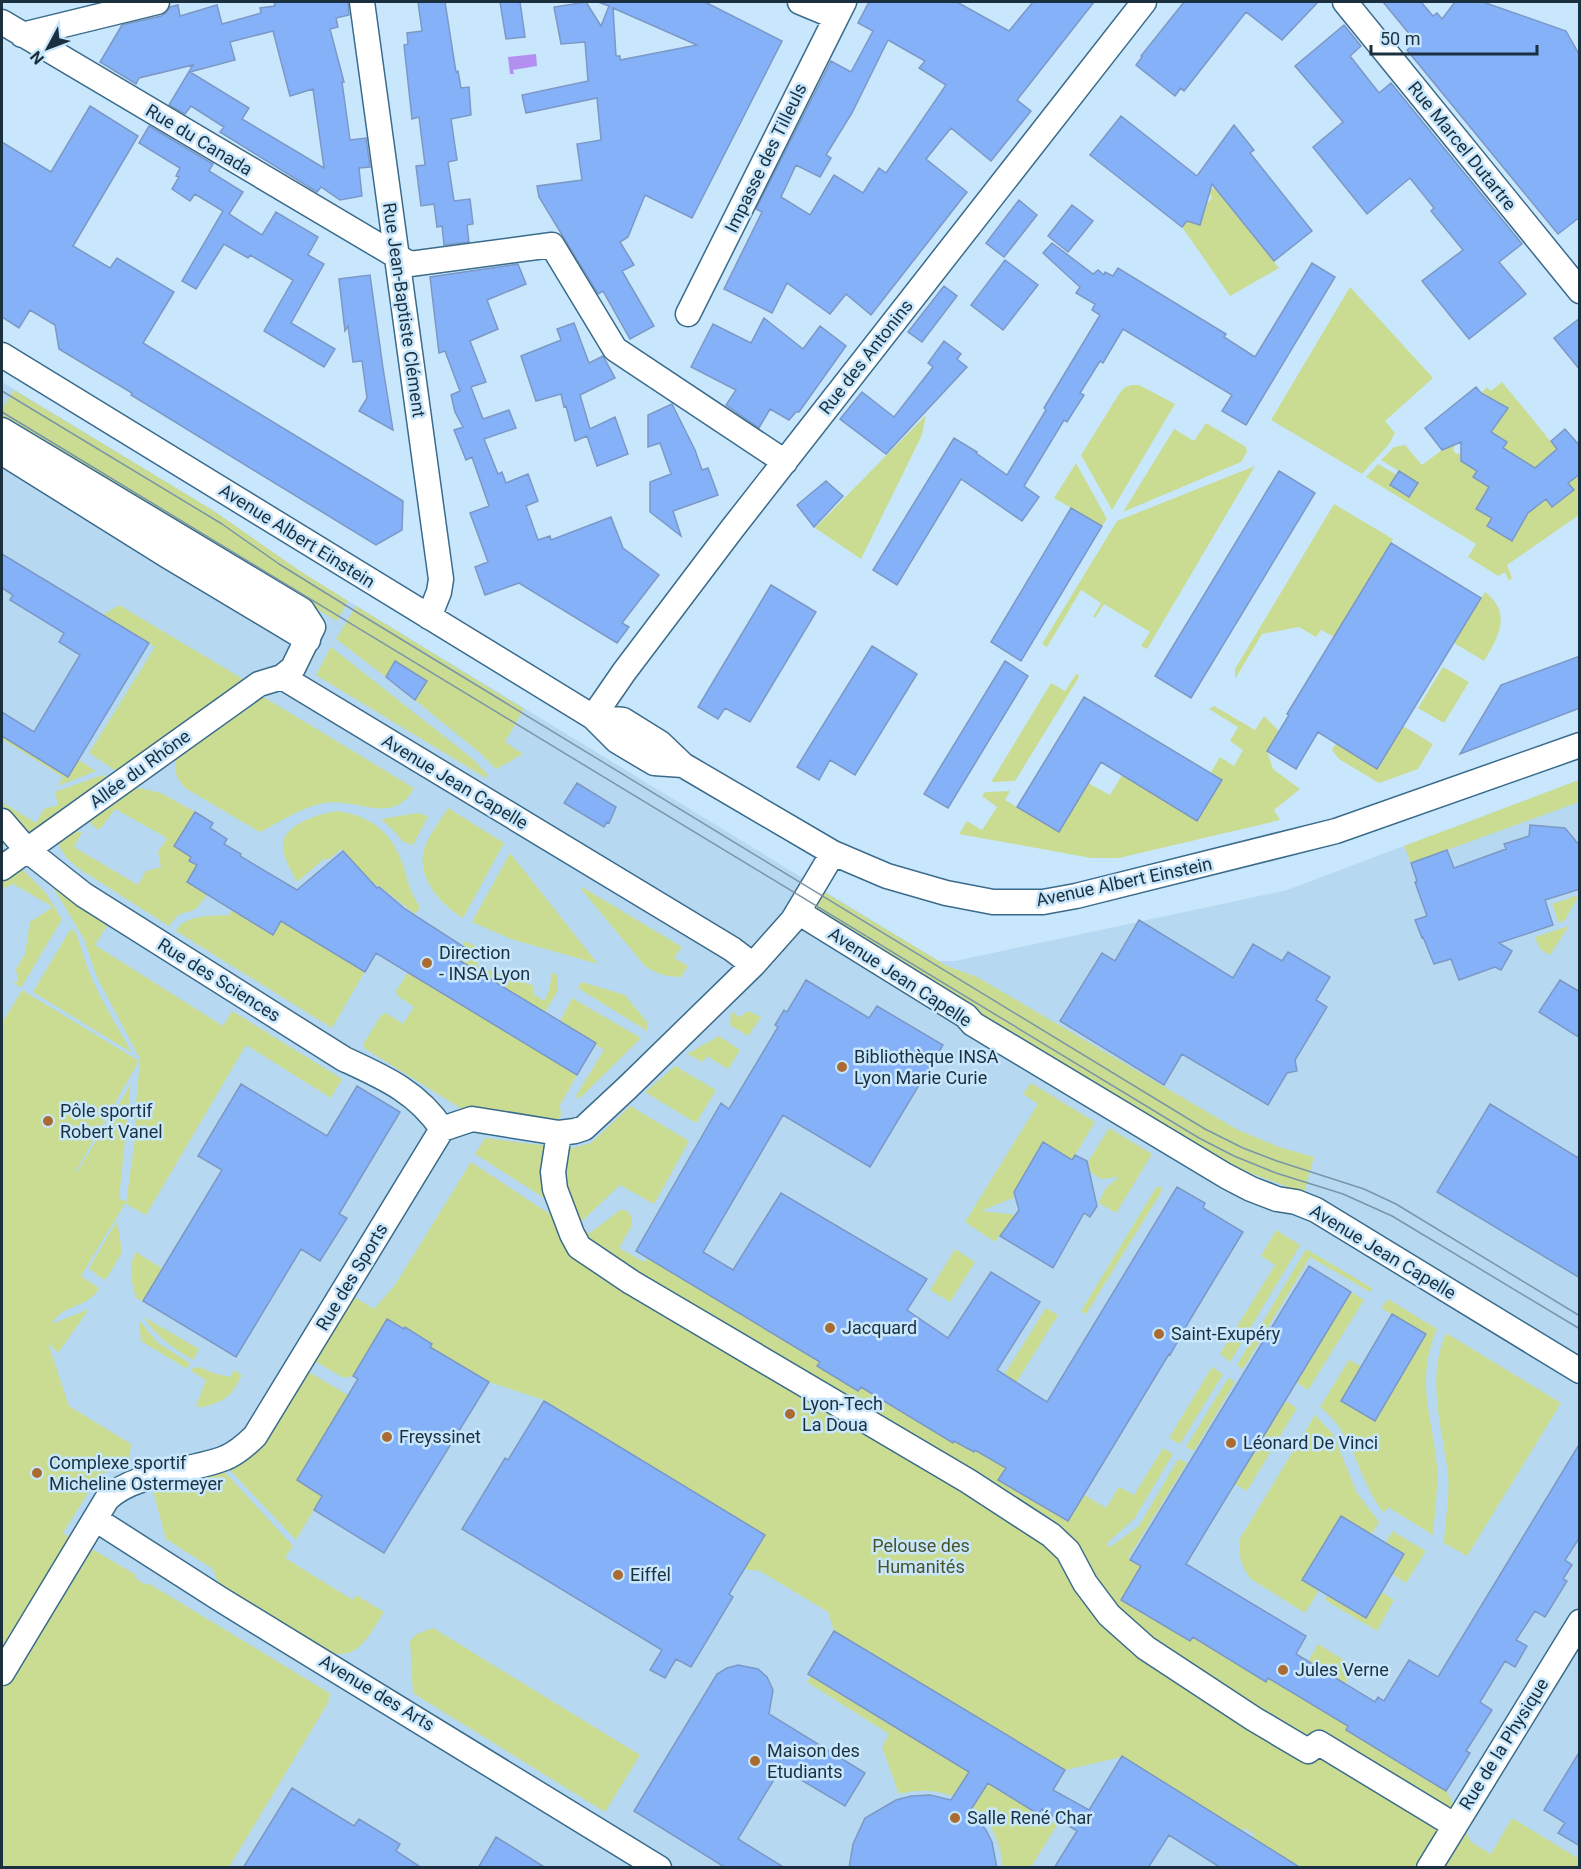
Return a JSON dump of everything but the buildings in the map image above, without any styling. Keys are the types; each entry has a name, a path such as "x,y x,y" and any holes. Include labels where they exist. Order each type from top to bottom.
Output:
{"street":[{"path":"22,35 157,2"},
{"name":"Rue Jean-Baptiste Clément","path":"362,2 441,579 439,592 429,617"},
{"path":"800,2 840,9"},
{"name":"Rue des Antonins","path":"593,717 624,672 785,462 1144,2"},
{"name":"Rue Marcel Dutartre","path":"1345,2 1580,291"},
{"name":"Impasse des Tilleuls","path":"688,314 840,9"},
{"name":"Rue du Canada","path":"2,22 397,258"},
{"path":"397,258 410,264 552,245 615,350 785,462"},
{"name":"Avenue Albert Einstein","path":"2,355 593,717 623,720 660,743 683,765 833,853 887,876 946,894 993,902 1043,902 1215,863 1335,831 1580,746"},
{"path":"6,444 302,610 313,627 293,668 282,677"},
{"name":"Allée du Rhône","path":"2,868 259,684 282,677"},
{"name":"Avenue Jean Capelle","path":"282,677 732,949 753,965"},
{"name":"Rue des Sciences","path":"2,821 27,850 84,896 344,1059 386,1078 419,1101 434,1116 442,1130"},
{"path":"442,1130 472,1119 559,1133 575,1131 592,1121 771,947 798,912 833,853"},
{"name":"Avenue Jean Capelle","path":"798,912 966,1016 973,1024 1226,1176 1269,1196 1296,1202 1316,1210 1580,1371"},
{"name":"Rue des Sports","path":"2,1672 107,1499 124,1486 225,1458 255,1437 442,1130"},
{"path":"559,1133 553,1172 555,1189 579,1247 631,1282 968,1481 1051,1535 1068,1551 1085,1583 1109,1615 1146,1648 1194,1681 1308,1751 1319,1743 1454,1825"},
{"name":"Avenue des Arts","path":"95,1519 220,1599 659,1868"},
{"name":"Rue de la Physique","path":"1429,1868 1580,1622"}],"shaded area":[{"path":"536,54 537,66 513,70 514,74 510,74 508,57"},
{"name":"Lyon-Tech La Doua","path":"2,382 214,511 304,574 939,961 955,961 1287,890 1579,780 1579,1867 2,1867"}],"green space":[{"path":"1214,187 1279,268 1230,296 1182,227 1187,221 1200,225 1203,215 1195,208 1204,206 1212,198 1208,192"},
{"path":"1350,287 1433,378 1385,421 1395,433 1389,444 1362,474 1271,420"},
{"path":"1502,382 1579,476 1579,515 1507,565 1512,578 1509,581 1505,572 1498,576 1468,557 1476,544 1366,477 1378,464 1397,475 1391,485 1409,497 1418,483 1381,460 1394,447 1405,445 1422,465 1442,450 1455,445 1453,450 1456,454 1461,453 1461,461 1477,471 1473,477 1489,487 1492,518 1487,527 1512,540 1524,520 1522,518 1546,499 1553,507 1573,490 1548,457 1531,471 1522,465 1520,459 1503,448 1507,442 1492,433 1507,407 1481,393 1487,387 1491,391"},
{"path":"1131,385 1139,385 1175,404 1112,510 1081,455 1119,394"},
{"path":"14,390 214,511 300,571 348,601 337,621 2,417 2,409"},
{"path":"926,415 922,435 861,559 815,528"},
{"path":"1206,423 1246,447 1247,452 1241,462 1123,512 1174,429 1194,441"},
{"path":"1076,463 1107,519 1102,526 1054,498"},
{"path":"1255,466 1147,649 1141,646 1150,632 1104,604 1095,618 1093,617 1101,603 1081,590 1047,647 1042,644 1117,521"},
{"path":"1334,504 1393,539 1334,637 1321,630 1316,637 1299,627 1262,634 1235,679 1235,669"},
{"path":"1485,592 1494,600 1501,617 1498,635 1484,661 1454,643"},
{"path":"119,605 243,679 116,771 89,753 155,647 103,615"},
{"path":"356,606 524,709 505,742 523,754 496,769 480,753 415,700 427,681 396,662 386,677 336,639"},
{"path":"331,647 473,759 488,775 486,778 316,675"},
{"path":"1443,667 1469,682 1444,723 1418,708"},
{"path":"1076,674 1079,677 1015,781 991,782 1051,683 1065,691"},
{"path":"262,696 414,788 405,800 396,806 373,808 336,802 324,803 299,811 260,832 185,788 176,774 176,758"},
{"path":"1214,706 1255,730 1264,716 1279,731 1267,751 1273,769 1300,789 1274,810 1280,820 1119,858 1091,858 959,834 967,821 982,830 997,807 982,796 985,792 1010,791 1005,800 1059,832 1088,783 1110,795 1122,775 1197,820 1221,780 1211,772 1220,757 1234,766 1243,750 1230,741 1238,727 1209,709"},
{"path":"1403,726 1433,744 1418,769 1379,783 1339,759 1332,750 1336,743 1377,768"},
{"path":"2,736 68,776 79,760 96,771 58,786 63,777 2,739"},
{"path":"102,775 107,778 30,832 2,804 2,802 36,823 44,809 58,805 55,792"},
{"path":"1579,780 1579,802 1411,863 1404,846"},
{"path":"139,788 161,793 195,812 174,846 191,857 189,861 197,865 187,882 207,895 196,909 178,915 169,926 78,868 66,857 59,846 60,841 74,831 82,832 74,847 138,885 146,871 161,867 158,852 167,838 115,809 101,828 96,829 90,822 92,818 130,790"},
{"path":"448,808 504,843 463,918 440,899 428,883 423,864 427,842"},
{"path":"336,811 349,813 370,822 379,828 394,845 414,898 420,907 415,914 378,885 376,886 341,849 328,860 325,858 297,882 284,855 284,838 303,821"},
{"path":"417,813 428,816 413,845 402,841 381,819"},
{"path":"510,853 598,964 511,939 472,922"},
{"path":"22,869 45,892 62,919 21,988 13,982 18,982 16,969 25,954 30,922 53,907 13,884 2,889 2,883"},
{"path":"53,887 108,924 95,945 223,1026 232,1011 342,1079 331,1098 246,1045 146,1215 126,1204 136,1130 135,1115 140,1059 97,977 84,939"},
{"path":"582,887 682,947 674,958 688,966 681,977 662,975 645,966 581,889"},
{"path":"824,892 947,966 977,977 1238,1130 1279,1147 1314,1157 1304,1193 1234,1167 816,916 813,910"},
{"path":"1579,895 1565,920 1559,923 1552,904"},
{"path":"232,910 273,934 278,919 365,971 332,1028 176,931 186,921 207,916 229,915"},
{"path":"1569,926 1550,955 1540,949 1535,937"},
{"path":"70,930 76,933 94,984 132,1053 33,992"},
{"path":"465,941 479,948 477,966 534,986 533,994 544,1001 552,973 558,975 557,992 545,1012 457,959"},
{"path":"408,972 577,1075 560,1105 561,1116 554,1123 462,1109 364,1048 364,1043 381,1015 386,1013 403,1024 414,1007 398,996 396,991"},
{"path":"582,982 625,995 647,1022 647,1031 578,988"},
{"name":"Complexe sportif Micheline Ostermeyer","path":"22,990 139,1061 76,1171 131,1084 119,1198 126,1202 81,1276 99,1288 89,1300 62,1312 52,1324 89,1309 58,1353 48,1343 69,1406 131,1444 129,1463 99,1475 63,1533 136,1575 135,1578 146,1585 148,1583 331,1694 329,1701 229,1867 2,1867 2,1023"},
{"path":"572,998 641,1038 579,1099 576,1096 604,1050 560,1021"},
{"path":"731,1011 739,1017 749,1011 761,1017 748,1036 730,1025"},
{"path":"719,1036 740,1050 728,1069 707,1056 703,1062 687,1054"},
{"path":"675,1066 716,1090 696,1123 645,1092"},
{"path":"1031,1083 1095,1122 1072,1160 1043,1143 1014,1192 1013,1198 981,1211 1018,1215 995,1242 965,1222 1038,1104 1023,1094"},
{"path":"630,1106 689,1141 654,1204 620,1185 580,1223 565,1189 561,1161 569,1149 591,1143"},
{"path":"1109,1128 1152,1154 1116,1213 1099,1203 1105,1189 1119,1177 1101,1179 1086,1169"},
{"path":"485,1138 548,1146 552,1203 475,1154"},
{"name":"Pelouse des Humanités","path":"471,1162 545,1211 590,1233 620,1210 626,1210 632,1217 632,1225 619,1248 644,1262 648,1258 820,1362 817,1366 861,1387 1006,1468 999,1480 1068,1521 1084,1495 1106,1508 1119,1487 1134,1495 1163,1448 1173,1454 1134,1519 1106,1544 1110,1547 1139,1526 1178,1459 1187,1463 1128,1558 1141,1566 1122,1600 1190,1641 1193,1637 1265,1682 1268,1678 1348,1726 1346,1730 1447,1791 1471,1842 1491,1854 1512,1818 1579,1859 1579,1867 1301,1867 1252,1838 1254,1834 1245,1828 1242,1831 1121,1757 1065,1770 834,1631 828,1612 760,1571 744,1569 765,1535 544,1400 489,1382 430,1347 432,1343 405,1327 404,1329 387,1319 353,1376 344,1378 313,1360 351,1295 374,1309 395,1285"},
{"path":"1157,1186 1163,1189 1086,1314 1081,1311"},
{"path":"117,1221 122,1252 107,1278 102,1279 89,1268"},
{"path":"1276,1230 1300,1245 1230,1362 1220,1354 1275,1265 1261,1256"},
{"path":"955,1249 975,1262 950,1302 930,1290"},
{"path":"1306,1249 1372,1288 1370,1292 1310,1257 1243,1369 1237,1365"},
{"path":"136,1252 163,1269 143,1301 136,1298 132,1281 131,1269"},
{"path":"1351,1292 1364,1300 1308,1390 1296,1382"},
{"path":"1388,1299 1437,1329 1430,1348 1426,1381 1437,1466 1433,1535 1388,1507 1384,1513 1367,1486 1342,1431 1320,1407 1349,1360 1361,1366 1341,1401 1375,1421 1426,1335 1381,1308"},
{"path":"1046,1308 1058,1315 1016,1383 1004,1375"},
{"path":"144,1317 199,1349 193,1360 166,1342"},
{"path":"139,1320 158,1343 190,1363 187,1369 141,1341"},
{"path":"1446,1333 1561,1403 1467,1556 1444,1543 1448,1474 1439,1421 1436,1385 1440,1350"},
{"path":"199,1367 230,1377 234,1370 242,1375 226,1398 200,1407 196,1406 206,1380 191,1371"},
{"path":"1212,1367 1223,1374 1180,1444 1169,1438"},
{"path":"307,1371 348,1395 297,1480 322,1496 296,1540 227,1467"},
{"path":"1228,1378 1235,1382 1194,1451 1186,1447"},
{"path":"1285,1401 1297,1408 1247,1491 1235,1484"},
{"path":"1315,1415 1333,1434 1357,1493 1379,1522 1371,1535 1340,1516 1303,1580 1319,1590 1305,1613 1251,1579 1241,1561 1239,1540"},
{"path":"222,1469 293,1546 285,1558 353,1600 356,1595 384,1612 368,1637 356,1649 339,1654 329,1652 218,1583 213,1569 166,1539 152,1488"},
{"path":"1392,1531 1426,1551 1406,1583 1392,1574 1404,1554 1386,1543"},
{"path":"1381,1592 1394,1600 1377,1631 1325,1600 1328,1595"},
{"path":"433,1628 640,1755 605,1812 413,1693 410,1641 417,1634"},
{"path":"1318,1644 1355,1667 1345,1684 1308,1662"},
{"path":"811,1676 969,1772 953,1796 926,1791 899,1794 882,1747 889,1734 807,1682"},
{"path":"988,1783 1057,1825 1031,1867 1003,1867 1000,1849 994,1834 985,1820 972,1808"}],"tram line":[{"path":"2,391 222,524 279,564 350,608 1205,1129 1243,1148 1364,1189 1396,1204 1580,1316"},
{"path":"2,412 1199,1138 1234,1156 1276,1173 1343,1194 1392,1216 1580,1329"}],"place":[{"name":"Direction - INSA Lyon","path":"427,963"},
{"name":"Bibliothèque INSA Lyon Marie Curie","path":"842,1067"},
{"name":"Pôle sportif Robert Vanel","path":"48,1121"},
{"name":"Jacquard","path":"830,1328"},
{"name":"Saint-Exupéry","path":"1159,1334"},
{"name":"Lyon-Tech La Doua","path":"790,1414"},
{"name":"Freyssinet","path":"387,1437"},
{"name":"Léonard De Vinci","path":"1231,1443"},
{"name":"Complexe sportif Micheline Ostermeyer","path":"37,1473"},
{"name":"Eiffel","path":"618,1575"},
{"name":"Jules Verne","path":"1283,1670"},
{"name":"Maison des Etudiants","path":"755,1761"},
{"name":"Salle René Char","path":"955,1818"}]}
